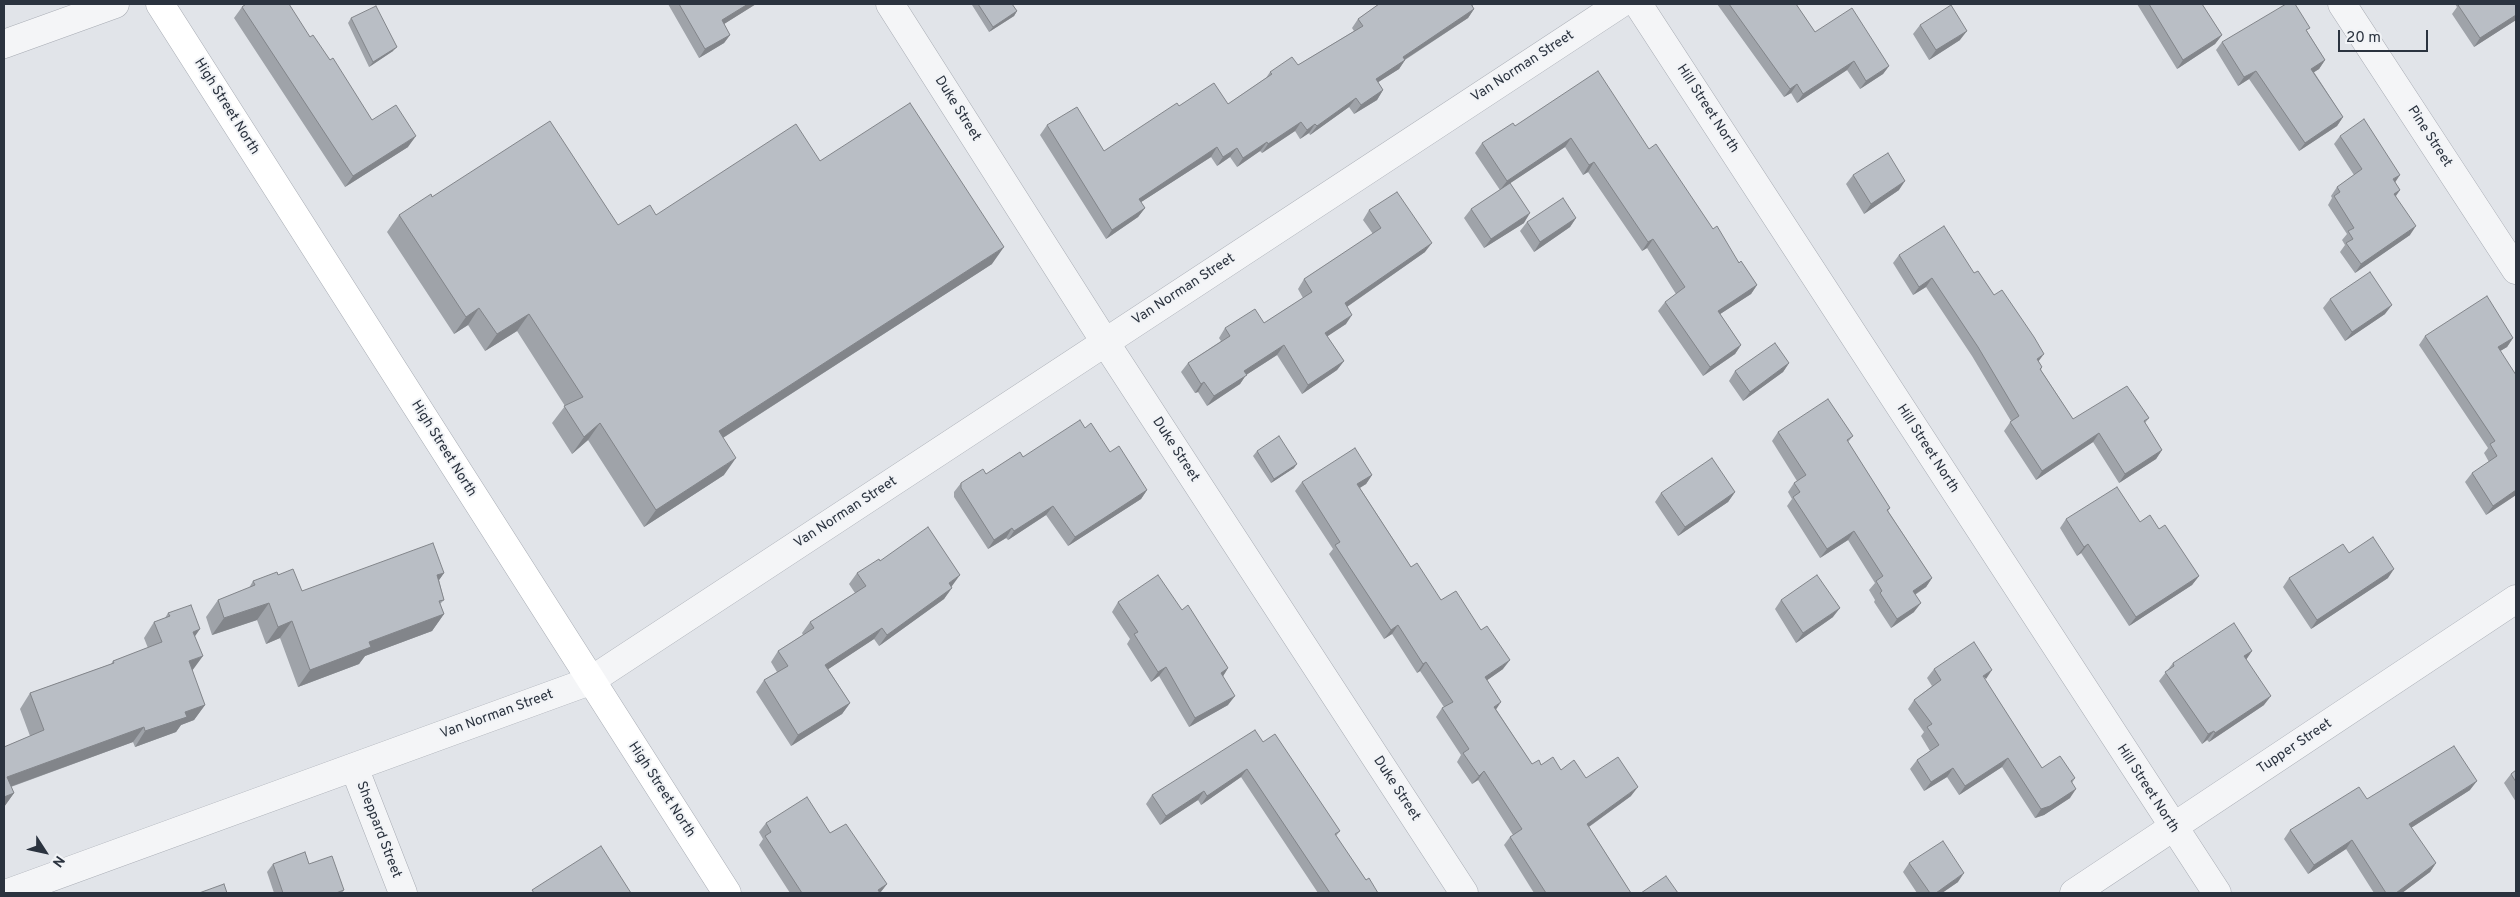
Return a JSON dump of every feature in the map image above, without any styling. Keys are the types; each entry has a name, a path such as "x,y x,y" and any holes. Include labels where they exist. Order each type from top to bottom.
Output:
{"main road":[{"name":"High Street North","path":"160,4 590,681 727,893"}],"street":[{"path":"4,44 115,4"},
{"name":"Duke Street","path":"890,4 1105,342 1464,893"},
{"name":"Van Norman Street","path":"8,893 590,681 1620,4"},
{"name":"Hill Street North","path":"1638,4 2217,893"},
{"name":"Pine Street","path":"2342,4 2516,270"},
{"name":"Tupper Street","path":"2074,893 2516,599"},
{"name":"Sheppard Street","path":"354,767 403,893"}],"building":[{"path":"246,4 289,4 310,37 313,35 330,60 333,58 372,120 396,105 416,136 353,176 242,7"},
{"path":"679,4 748,4 722,20 730,35 705,49"},
{"path":"978,4 1012,4 1017,11 993,27"},
{"path":"1379,4 1471,4 1474,9 1403,57 1405,60 1376,79 1383,90 1361,105 1356,98 1317,126 1315,124 1307,130 1301,122 1243,158 1237,148 1223,157 1217,147 1139,199 1145,208 1112,230 1047,125 1077,107 1104,151 1177,103 1179,106 1214,83 1228,104 1272,74 1270,72 1292,57 1298,65 1363,26 1358,19"},
{"path":"1729,4 1796,4 1815,32 1852,8 1889,66 1866,81 1854,61 1803,94 1797,84 1790,89"},
{"path":"2149,4 2202,4 2222,35 2183,60"},
{"path":"2286,4 2295,4 2310,28 2306,30 2325,60 2311,69 2343,117 2305,143 2256,71 2244,77 2222,42"},
{"path":"2516,4 2516,15 2480,38 2458,5"},
{"path":"1951,5 1967,31 1936,50 1920,25"},
{"path":"376,6 397,47 373,62 351,18"},
{"path":"1598,71 1649,149 1656,144 1713,229 1717,226 1739,263 1741,261 1757,285 1718,311 1741,345 1710,367 1665,302 1685,287 1653,239 1648,242 1594,162 1589,165 1571,138 1507,181 1482,143 1513,123 1515,126"},
{"path":"910,103 1004,247 719,431 736,458 656,510 600,423 584,437 564,406 583,397 529,314 497,334 479,308 466,317 399,215 431,194 432,197 550,121 618,225 650,205 656,215 796,124 820,161"},
{"path":"2364,119 2400,175 2393,179 2400,190 2394,194 2416,226 2361,264 2346,243 2353,239 2348,231 2354,228 2334,196 2340,192 2337,187 2362,169 2340,136"},
{"path":"1888,153 1905,181 1871,204 1853,175"},
{"path":"1510,183 1530,213 1491,239 1471,209"},
{"path":"1397,192 1432,243 1345,303 1352,315 1325,333 1344,361 1308,385 1284,345 1244,371 1247,375 1214,396 1204,382 1201,384 1188,363 1230,336 1225,328 1255,309 1264,323 1312,292 1304,279 1381,228 1369,210"},
{"path":"1563,198 1576,218 1540,242 1527,222"},
{"path":"1944,226 1974,273 1978,271 1994,295 2002,290 2034,337 2044,354 2037,359 2042,367 2040,369 2073,419 2127,386 2149,418 2144,421 2162,450 2125,474 2099,433 2042,471 2010,422 2019,416 1978,347 1932,278 1919,287 1899,255"},
{"path":"2370,272 2392,305 2352,332 2330,299"},
{"path":"2487,296 2513,338 2498,347 2516,375 2516,490 2493,506 2472,473 2497,456 2490,444 2495,441 2425,336"},
{"path":"1775,343 1789,363 1750,392 1735,371"},
{"path":"1828,399 1853,436 1847,440 1890,508 1887,510 1932,578 1913,591 1921,603 1897,619 1880,593 1882,591 1876,581 1883,576 1854,531 1827,549 1793,497 1800,492 1794,483 1806,475 1778,432"},
{"path":"1080,420 1085,428 1091,423 1110,452 1119,446 1147,490 1075,537 1053,506 1014,531 1012,528 994,540 961,488 961,483 983,469 986,474 1020,452 1023,457"},
{"path":"1279,436 1297,464 1274,479 1257,451"},
{"path":"1355,448 1372,475 1357,484 1411,567 1417,563 1441,600 1456,591 1481,630 1487,626 1510,660 1485,677 1501,702 1494,707 1532,764 1539,760 1541,765 1553,757 1561,770 1574,760 1586,778 1618,757 1638,787 1587,824 1631,893 1546,893 1510,837 1522,829 1484,771 1479,776 1463,753 1469,749 1442,708 1453,702 1426,662 1423,664 1398,625 1391,630 1335,545 1340,542 1302,482"},
{"path":"1712,458 1735,492 1685,527 1661,493"},
{"path":"2117,487 2140,522 2150,515 2159,529 2165,525 2199,576 2136,617 2088,544 2084,547 2066,519"},
{"path":"928,527 960,575 949,583 952,588 887,635 882,628 825,665 850,703 798,735 764,680 788,666 778,651 814,628 810,622 866,586 857,573 879,559 880,561"},
{"path":"2373,537 2394,569 2317,620 2289,578 2343,544 2349,553"},
{"path":"433,543 444,573 437,575 444,600 439,601 444,614 369,642 371,647 310,670 292,621 278,627 269,603 224,618 218,600 255,585 253,581 277,572 278,575 293,569 302,591"},
{"path":"1158,575 1182,610 1188,605 1228,668 1221,673 1235,696 1195,718 1166,667 1158,672 1134,634 1138,632 1118,602"},
{"path":"1817,575 1840,608 1803,633 1781,600"},
{"path":"191,605 200,629 193,632 203,656 189,661 205,705 185,712 187,717 145,731 144,727 7,777 14,793 4,797 4,747 44,730 30,693 114,663 113,661 162,642 154,622 170,616 168,613"},
{"path":"2234,623 2252,651 2244,656 2271,696 2215,733 2214,731 2208,734 2165,672 2174,666 2173,663"},
{"path":"1974,642 1992,670 1983,676 2042,768 2060,756 2075,778 2071,781 2076,789 2050,806 2041,809 2008,758 1965,786 1953,768 1931,782 1917,760 1939,745 1927,727 1932,724 1914,700 1941,680 1934,669"},
{"path":"1255,730 1263,742 1275,734 1340,831 1335,834 1366,880 1369,878 1378,893 1330,893 1247,769 1207,796 1204,791 1166,816 1152,795"},
{"path":"2454,746 2477,781 2409,824 2436,863 2396,893 2386,893 2352,840 2314,865 2290,830 2359,787 2367,799"},
{"path":"2516,770 2516,782 2511,774"},
{"path":"807,797 830,833 846,824 887,884 878,890 880,893 802,893 765,836 771,832 766,823"},
{"path":"1943,841 1964,873 1936,893 1930,893 1909,863"},
{"path":"601,846 631,893 534,893 532,890"},
{"path":"305,852 309,864 332,856 344,890 336,893 283,893 273,864"},
{"path":"1666,876 1678,893 1641,893"},
{"path":"224,884 227,893 199,893"}]}
